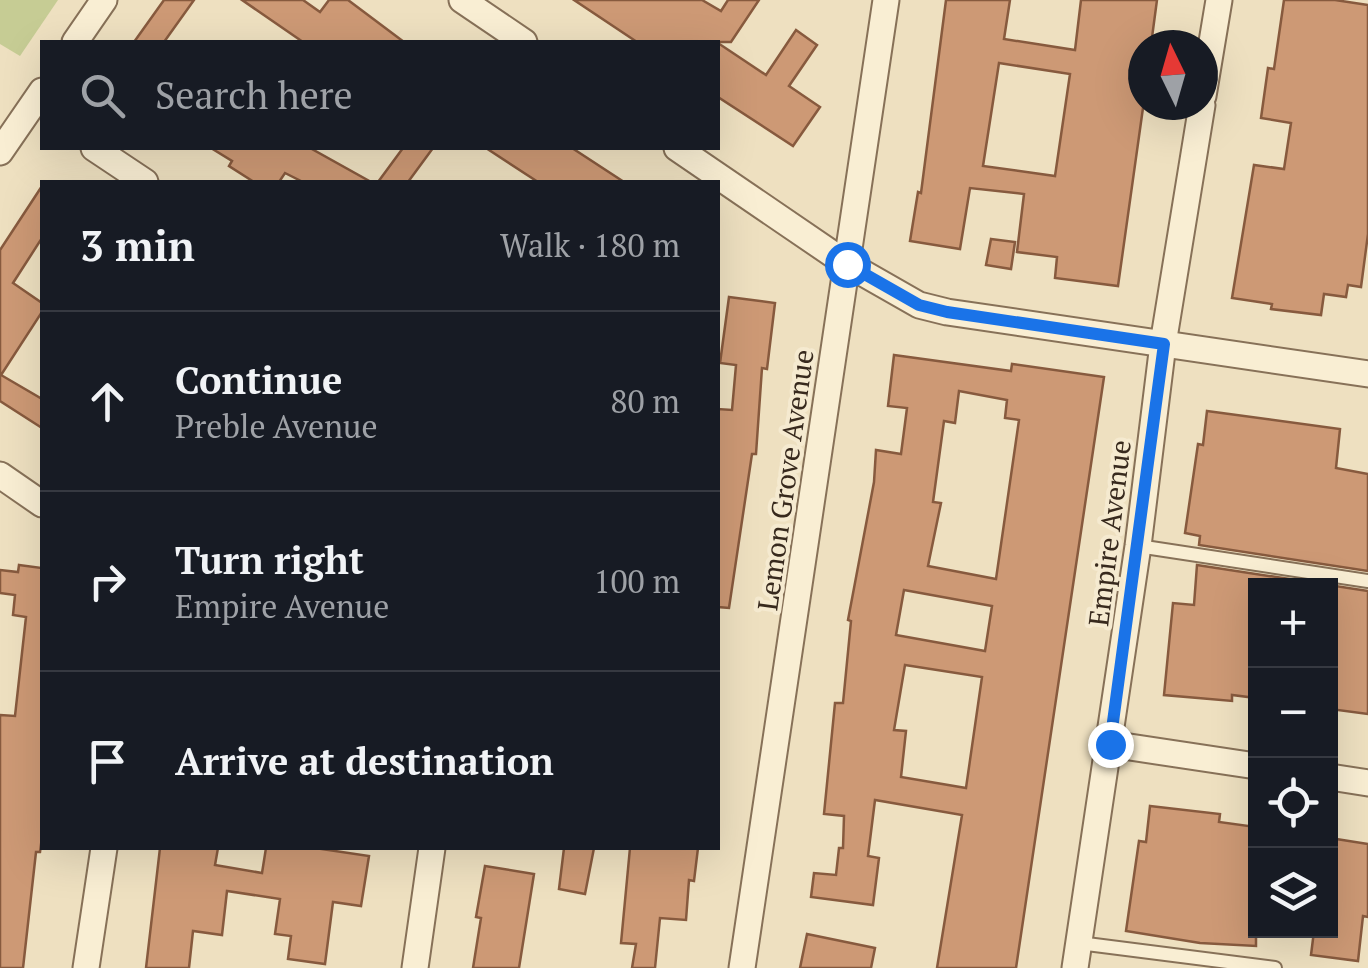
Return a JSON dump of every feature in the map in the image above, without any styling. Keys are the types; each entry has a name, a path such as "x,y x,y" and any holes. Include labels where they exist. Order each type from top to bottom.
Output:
{"street":[{"path":"76,40 104,0"},
{"path":"462,0 521,40"},
{"name":"Lemon Grove Avenue","path":"742,968 886,0"},
{"path":"1214,30 1219,0"},
{"path":"0,152 39,103"},
{"name":"Empire Avenue","path":"1077,955 1200,120"},
{"path":"97,150 142,180"},
{"path":"681,150 847,264 919,305 1164,344 1367,369"},
{"path":"0,475 40,503"},
{"path":"1110,744 1248,765"},
{"path":"1338,778 1368,783"},
{"path":"86,968 104,850"},
{"path":"415,968 432,850"}],"lane":[{"path":"1138,546 1368,581"},
{"path":"1077,955 1274,968"}],"green space":[{"path":"0,0 58,0 20,56 0,44"}],"building":[{"path":"164,0 194,0 165,40 135,40"},
{"path":"242,0 303,0 320,12 329,0 348,0 401,40 300,40"},
{"path":"574,0 702,0 721,11 728,0 759,0 731,42 634,40"},
{"path":"946,0 1010,0 1004,39 1075,50 1081,0 1157,0 1153,30 1128,30 1128,120 1141,120 1118,286 1055,278 1057,257 1017,252 1024,194 970,188 960,249 910,241 918,192 921,193","holes":["999,63 1070,74 1055,176 983,166"]},
{"path":"1284,0 1335,0 1368,5 1368,234 1361,287 1348,285 1346,297 1324,294 1321,315 1271,309 1272,304 1232,298 1254,165 1284,169 1291,123 1261,118 1268,68 1274,69"},
{"path":"796,30 817,45 789,86 820,107 793,146 720,98 720,44 766,75"},
{"path":"214,150 314,150 367,180 299,180 285,173 280,180 251,180 229,166 232,161"},
{"path":"402,150 432,150 409,180 379,180"},
{"path":"489,150 575,150 621,180 535,180"},
{"path":"40,189 40,241 13,283 40,302 40,315 1,375 40,398 40,427 0,401 0,250"},
{"path":"991,239 1015,242 1011,269 986,265"},
{"path":"729,297 775,303 767,369 762,368 756,454 752,454 729,608 720,607 720,409 732,410 736,365 720,363"},
{"path":"894,355 1011,371 1012,364 1104,377 1016,968 937,968 962,815 875,800 868,856 879,858 873,905 811,897 814,873 836,875 839,848 843,848 844,816 824,814 835,703 843,703 851,621 848,620 874,482 876,450 901,454 907,408 888,406","holes":["959,391 1007,400 1005,418 1019,420 996,579 928,566 941,503 933,502 944,421 955,423","904,590 992,606 985,651 896,635","905,665 982,677 966,788 901,777 906,731 894,730"]},
{"path":"1207,411 1340,429 1336,468 1368,474 1368,571 1199,545 1200,536 1185,533 1198,444 1203,445"},
{"path":"19,565 40,568 40,850 36,852 23,968 0,968 0,715 15,716 26,617 13,615 15,595 0,593 0,570 18,572"},
{"path":"1197,565 1282,578 1248,578 1248,697 1232,695 1232,701 1164,695 1173,603 1194,605"},
{"path":"1338,586 1368,591 1368,714 1338,710"},
{"path":"1150,806 1220,814 1219,822 1248,826 1248,938 1256,938 1256,946 1200,943 1126,931 1139,841 1146,842"},
{"path":"1338,839 1368,844 1368,917 1363,916 1358,961 1311,955 1313,938 1338,938"},
{"path":"160,850 218,850 215,865 262,873 266,850 328,850 369,856 361,906 333,902 325,964 288,959 291,936 275,934 280,899 227,891 222,935 193,931 189,968 146,968"},
{"path":"564,850 594,850 585,894 559,889"},
{"path":"630,850 698,850 694,881 689,880 686,920 660,918 655,968 632,968 636,944 621,943"},
{"path":"485,866 534,874 519,968 473,968"},
{"path":"807,934 875,948 871,968 800,968"}],"route":[{"path":"847,264 919,305 1164,344 1110,744"}]}
